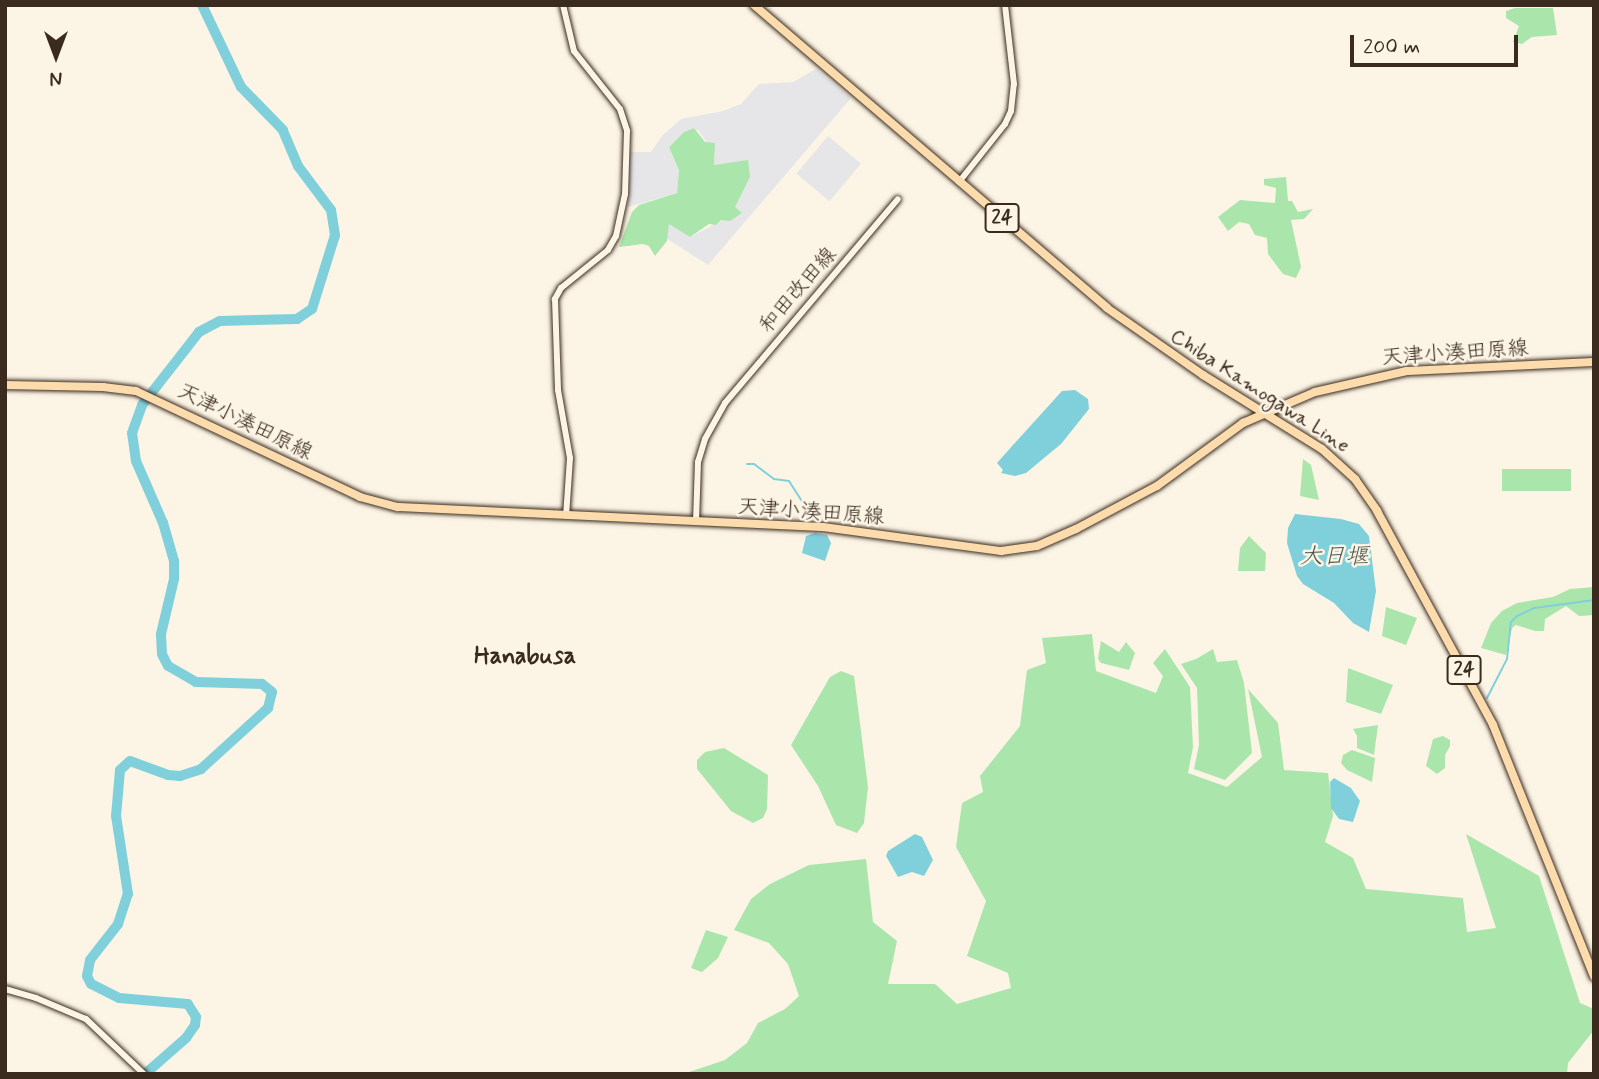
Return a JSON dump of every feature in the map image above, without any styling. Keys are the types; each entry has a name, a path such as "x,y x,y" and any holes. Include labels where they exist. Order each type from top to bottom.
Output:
{"main road":[{"name":"Chiba Kamogawa Line","path":"754,5 1116,316 1331,456 1355,479 1377,511 1506,752 1594,976"},
{"name":"天津小湊田原線","path":"5,385 112,387 142,393 348,491 384,504 416,509 839,528 991,551 1024,549 1070,532 1149,491 1178,472 1220,437 1265,412 1315,392 1388,373 1594,362"}],"street":[{"path":"564,5 574,51 620,108 628,131 624,203 616,236 608,250 561,288 555,299 558,390 570,458 566,516"},
{"path":"959,182 1005,124 1013,98 1005,5"},
{"name":"和田改田線","path":"696,522 698,462 705,439 725,403 898,199"},
{"path":"5,989 86,1019 145,1074"}],"shaded area":[{"path":"816,69 851,98 708,265 666,238 669,223 690,237 725,219 750,177 713,165 715,155 699,131 694,128 684,132 669,147 679,170 677,193 628,207 630,152 651,152 662,136 681,119 723,111 741,104 759,84 793,82"},
{"path":"828,136 861,164 829,201 797,174"}],"green space":[{"path":"1515,8 1553,8 1557,35 1532,37 1522,44 1513,42 1519,26 1506,18 1506,11"},
{"path":"694,128 705,142 715,143 714,165 748,160 750,177 735,207 742,213 730,221 721,220 716,225 709,224 690,237 669,224 667,241 655,256 649,246 643,244 619,247 632,212 639,205 677,193 679,170 669,147 684,132"},
{"path":"1286,177 1288,201 1292,201 1298,212 1313,209 1304,219 1291,220 1301,267 1296,278 1283,274 1268,254 1267,238 1255,235 1249,224 1239,222 1228,231 1218,217 1240,200 1275,203 1276,188 1264,185 1264,179"},
{"path":"1303,459 1311,465 1319,500 1300,496"},
{"path":"1502,469 1571,469 1571,491 1502,491"},
{"path":"1249,536 1266,553 1265,571 1238,571 1240,548"},
{"path":"1594,587 1594,615 1579,616 1566,606 1545,619 1544,631 1516,625 1512,628 1506,655 1481,648 1491,623 1502,611 1517,603 1553,597 1570,589"},
{"path":"1386,607 1417,618 1406,645 1382,636"},
{"path":"1092,634 1096,671 1156,693 1163,676 1153,663 1165,649 1190,687 1193,747 1188,773 1227,787 1262,757 1248,689 1278,723 1284,770 1328,773 1333,816 1325,842 1353,858 1366,889 1463,898 1467,932 1496,928 1466,834 1539,876 1580,1003 1594,1009 1594,1030 1568,1063 1567,1074 683,1074 725,1060 747,1043 758,1023 785,1009 799,996 788,964 769,943 734,930 751,899 770,884 809,865 866,859 873,922 897,941 888,984 935,984 957,1004 1011,988 1008,973 967,956 986,901 956,847 962,803 983,792 980,776 1020,726 1027,670 1046,663 1042,638"},
{"path":"1101,641 1119,652 1126,642 1135,653 1129,670 1101,663 1098,659"},
{"path":"1213,649 1217,662 1237,660 1244,683 1252,753 1225,780 1194,769 1199,745 1197,688 1181,664"},
{"path":"1348,668 1393,685 1381,714 1346,702"},
{"path":"841,671 854,676 868,787 864,823 857,833 836,825 818,786 791,745 830,677"},
{"path":"1378,725 1374,755 1357,748 1357,736 1353,729"},
{"path":"1443,736 1450,740 1450,746 1445,755 1445,768 1437,774 1426,766 1433,739"},
{"path":"724,748 768,775 767,809 763,818 753,823 731,811 697,769 697,760 705,752"},
{"path":"1352,750 1375,758 1372,782 1347,770 1341,763 1343,755"},
{"path":"706,930 728,937 718,958 702,972 691,968"}],"water":[{"path":"1075,390 1088,399 1089,409 1061,444 1026,473 1015,476 1001,473 1003,470 997,463 1013,445 1062,391"},
{"name":"大日堰","path":"1295,514 1341,519 1359,524 1369,536 1376,591 1369,632 1353,623 1334,603 1303,584 1297,576 1287,543 1288,528"},
{"path":"815,533 827,535 831,543 825,561 802,553 806,536"},
{"path":"1334,778 1351,788 1360,801 1353,822 1339,819 1331,808 1330,782"},
{"path":"915,834 922,837 933,860 924,876 912,872 898,877 886,856 888,851"}],"waterway":[{"path":"145,1074 186,1038 195,1025 196,1017 188,1004 119,998 91,984 87,976 90,960 118,924 128,894 116,816 120,770 130,761 168,775 180,776 201,769 268,708 272,692 262,684 196,682 168,666 162,654 161,634 174,579 174,561 163,523 136,461 132,433 142,405 199,332 220,321 297,319 312,309 335,235 331,210 298,166 283,130 241,87 202,5"},
{"path":"747,464 754,464 774,479 789,481 812,517"},
{"path":"1487,698 1507,659 1511,622 1517,616 1534,608 1594,600"}],"district":[{"name":"Hanabusa","path":"525,657"}]}
